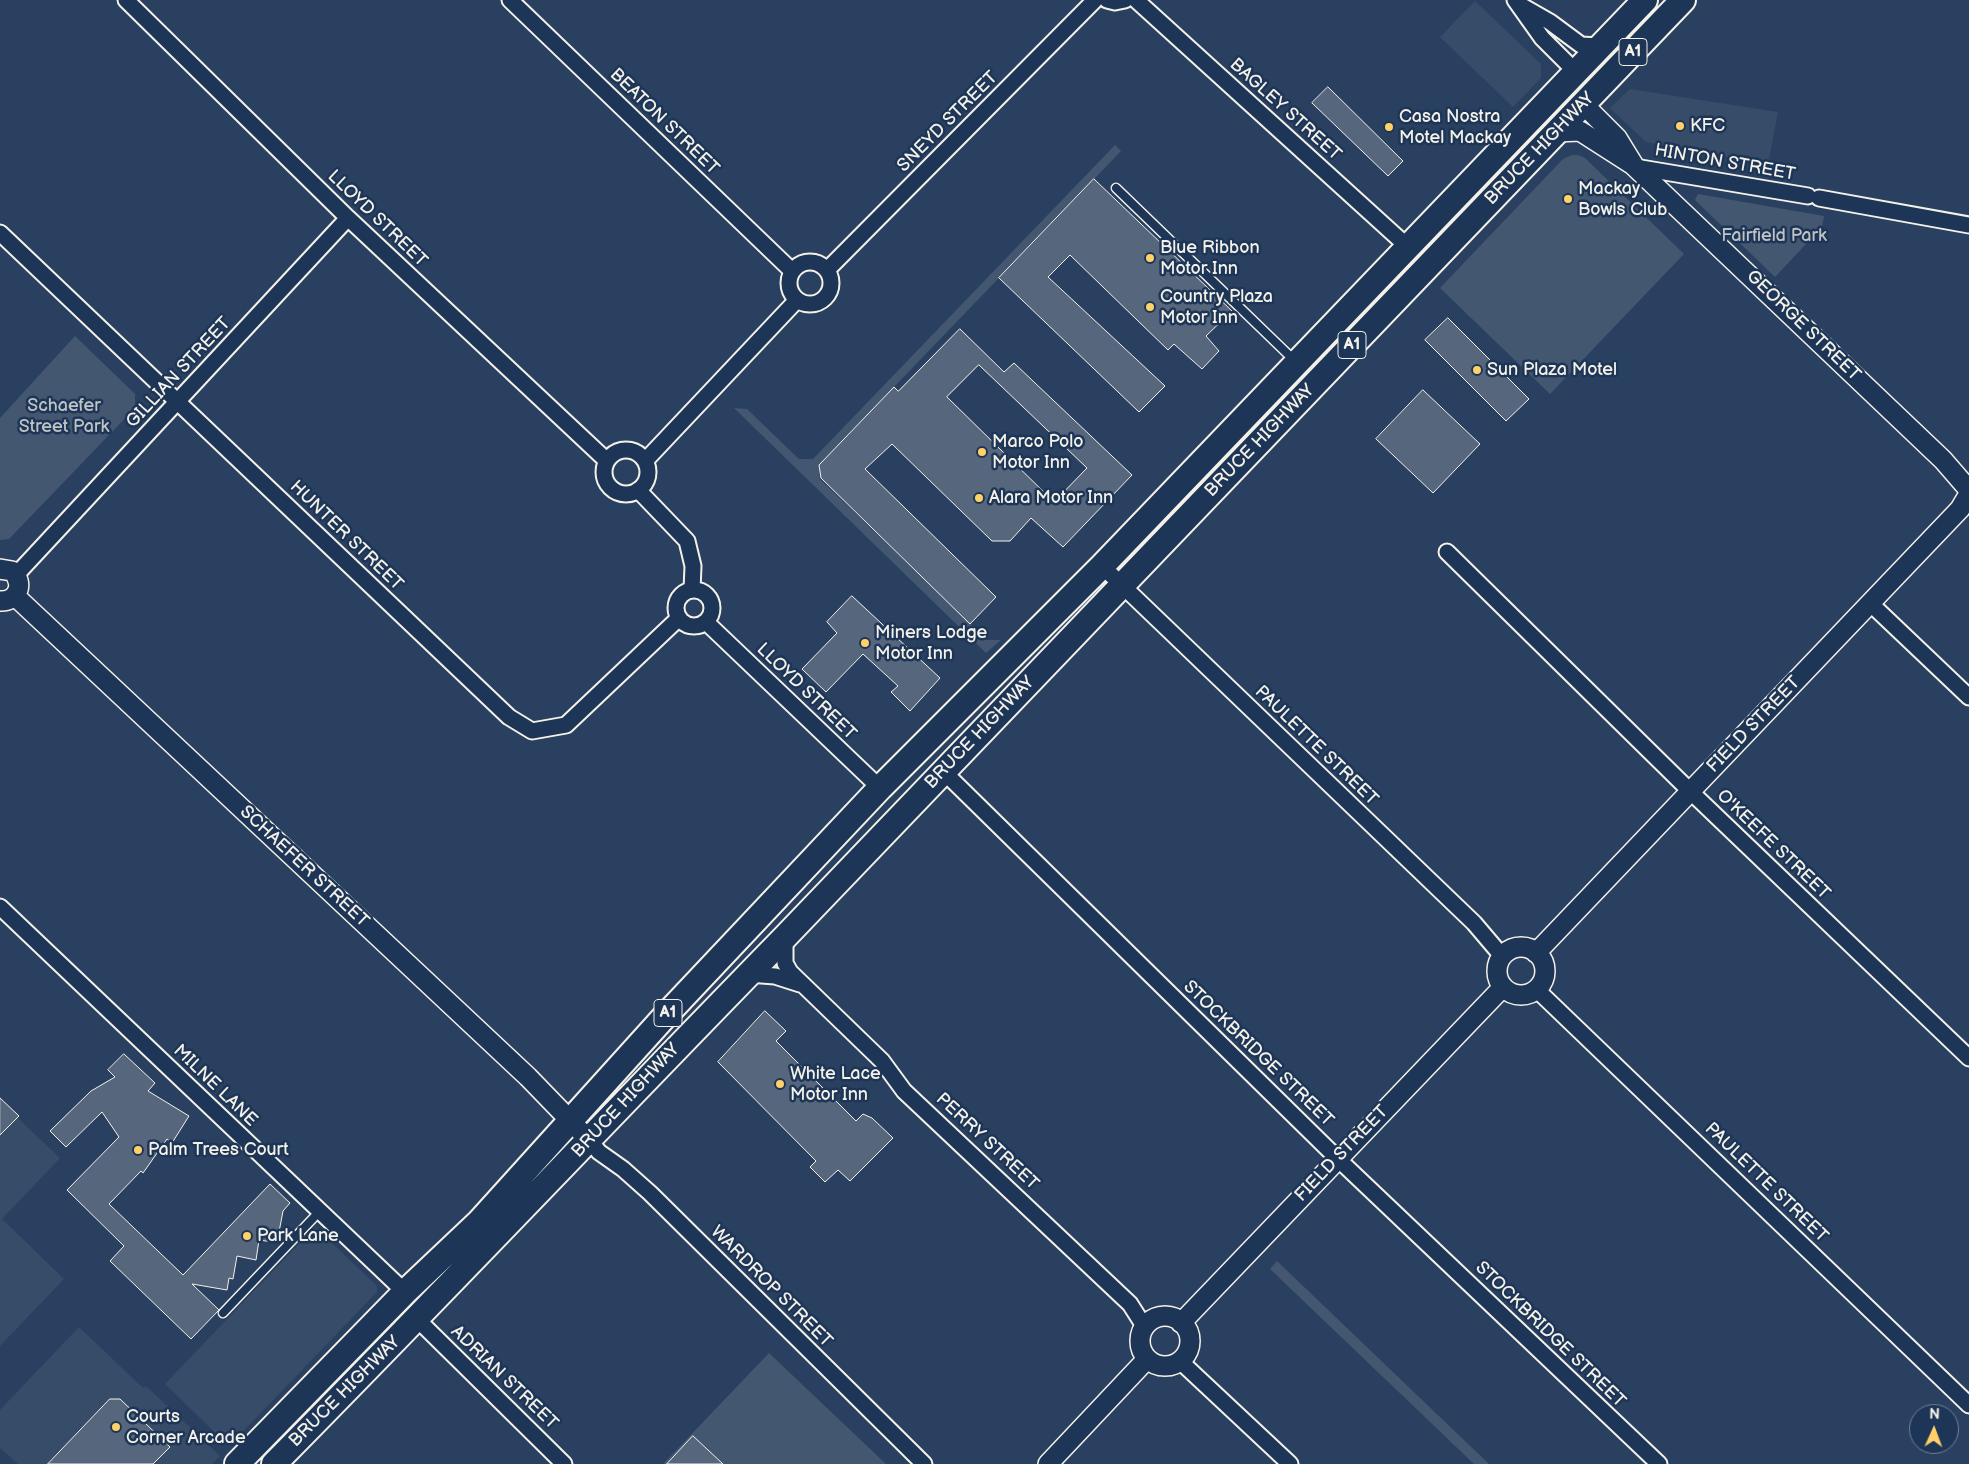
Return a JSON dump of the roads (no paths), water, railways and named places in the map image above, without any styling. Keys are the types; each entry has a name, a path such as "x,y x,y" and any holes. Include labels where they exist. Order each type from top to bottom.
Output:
{"highway":[{"name":"BRUCE HIGHWAY","path":"237,1464 405,1292 479,1222 571,1120 880,788 1102,566 1645,0"},
{"path":"1576,72 1603,65 1667,0"},
{"name":"BRUCE HIGHWAY","path":"274,1464 590,1141 658,1066 785,937 1683,0"},
{"path":"1414,241 1464,206 1557,110 1570,104 1583,104"}],"street":[{"name":"LLOYD STREET","path":"126,0 348,218 607,461"},
{"name":"BEATON STREET","path":"510,0 792,271"},
{"name":"SNEYD STREET","path":"827,270 1094,0"},
{"path":"1107,0 1115,2 1124,0"},
{"name":"BAGLEY STREET","path":"1136,0 1414,241"},
{"path":"1518,3 1550,22 1581,45 1600,46"},
{"path":"1518,3 1542,38 1576,72"},
{"name":"GEORGE STREET","path":"1583,104 1617,138 1634,166"},
{"name":"GEORGE STREET","path":"1556,132 1580,131 1634,166 1943,460 1969,490"},
{"name":"HINTON STREET","path":"1634,166 1969,224"},
{"name":"GILLIAN STREET","path":"8,572 178,402 348,218"},
{"name":"HUNTER STREET","path":"0,233 509,717 532,731 566,725 679,618"},
{"path":"807,262 822,265 827,270 832,285 825,298 817,304 810,305 797,300 791,292 789,285 792,271 807,262"},
{"path":"645,461 797,300"},
{"path":"623,450 634,451 645,461 648,472 647,479 638,490 623,494 611,488 604,475 607,461 613,454 623,450"},
{"path":"638,490 688,540 693,566 692,590"},
{"name":"FIELD STREET","path":"1536,953 1960,509 1969,494"},
{"name":"O'KEEFE STREET","path":"1447,552 1690,792 1969,1058"},
{"name":"PAULETTE STREET","path":"1102,566 1474,923 1502,956"},
{"name":"SCHAEFER STREET","path":"8,572 19,585 7,598 528,1077 590,1141"},
{"path":"692,590 704,593 712,604 712,611 706,622 688,626 679,618 676,607 677,601 681,596 692,590"},
{"path":"1870,603 1969,697"},
{"name":"LLOYD STREET","path":"706,622 880,788"},
{"name":"STOCKBRIDGE STREET","path":"943,772 1337,1158 1659,1464"},
{"name":"MILNE LANE","path":"0,906 405,1292"},
{"name":"PERRY STREET","path":"785,937 785,963 790,972 882,1061 904,1091 1130,1304 1144,1326"},
{"path":"1521,947 1536,953 1544,964 1543,980 1536,989 1528,994 1519,994 1503,987 1497,971 1502,956 1512,949 1521,947"},
{"name":"PERRY STREET","path":"748,974 782,978 804,985"},
{"name":"FIELD STREET","path":"1181,1322 1503,987"},
{"name":"PAULETTE STREET","path":"1536,989 1969,1405"},
{"name":"WARDROP STREET","path":"590,1141 598,1152 623,1169 650,1193 924,1464"},
{"path":"1165,1316 1181,1322 1189,1334 1190,1343 1188,1351 1180,1361 1163,1366 1147,1359 1141,1350 1139,1341 1144,1326 1155,1318 1165,1316"},
{"name":"ADRIAN STREET","path":"416,1320 564,1464"},
{"path":"1048,1464 1147,1359"},
{"path":"1180,1361 1290,1464"}],"lane":[{"path":"1116,188 1296,363"},
{"path":"223,1313 320,1211"}],"place":[{"name":"KFC","path":"1680,126"},
{"name":"Casa Nostra Motel Mackay","path":"1389,127"},
{"name":"Mackay Bowls Club","path":"1568,199"},
{"name":"Blue Ribbon Motor Inn","path":"1150,258"},
{"name":"Country Plaza Motor Inn","path":"1150,307"},
{"name":"Sun Plaza Motel","path":"1477,370"},
{"name":"Marco Polo Motor Inn","path":"982,452"},
{"name":"Alara Motor Inn","path":"979,498"},
{"name":"Miners Lodge Motor Inn","path":"865,643"},
{"name":"White Lace Motor Inn","path":"780,1084"},
{"name":"Palm Trees Court","path":"138,1150"},
{"name":"Park Lane","path":"247,1236"},
{"name":"Courts Corner Arcade","path":"116,1427"}],"park label":[{"name":"Fairfield Park","path":"1774,236"},
{"name":"Schaefer Street Park","path":"64,416"}]}
